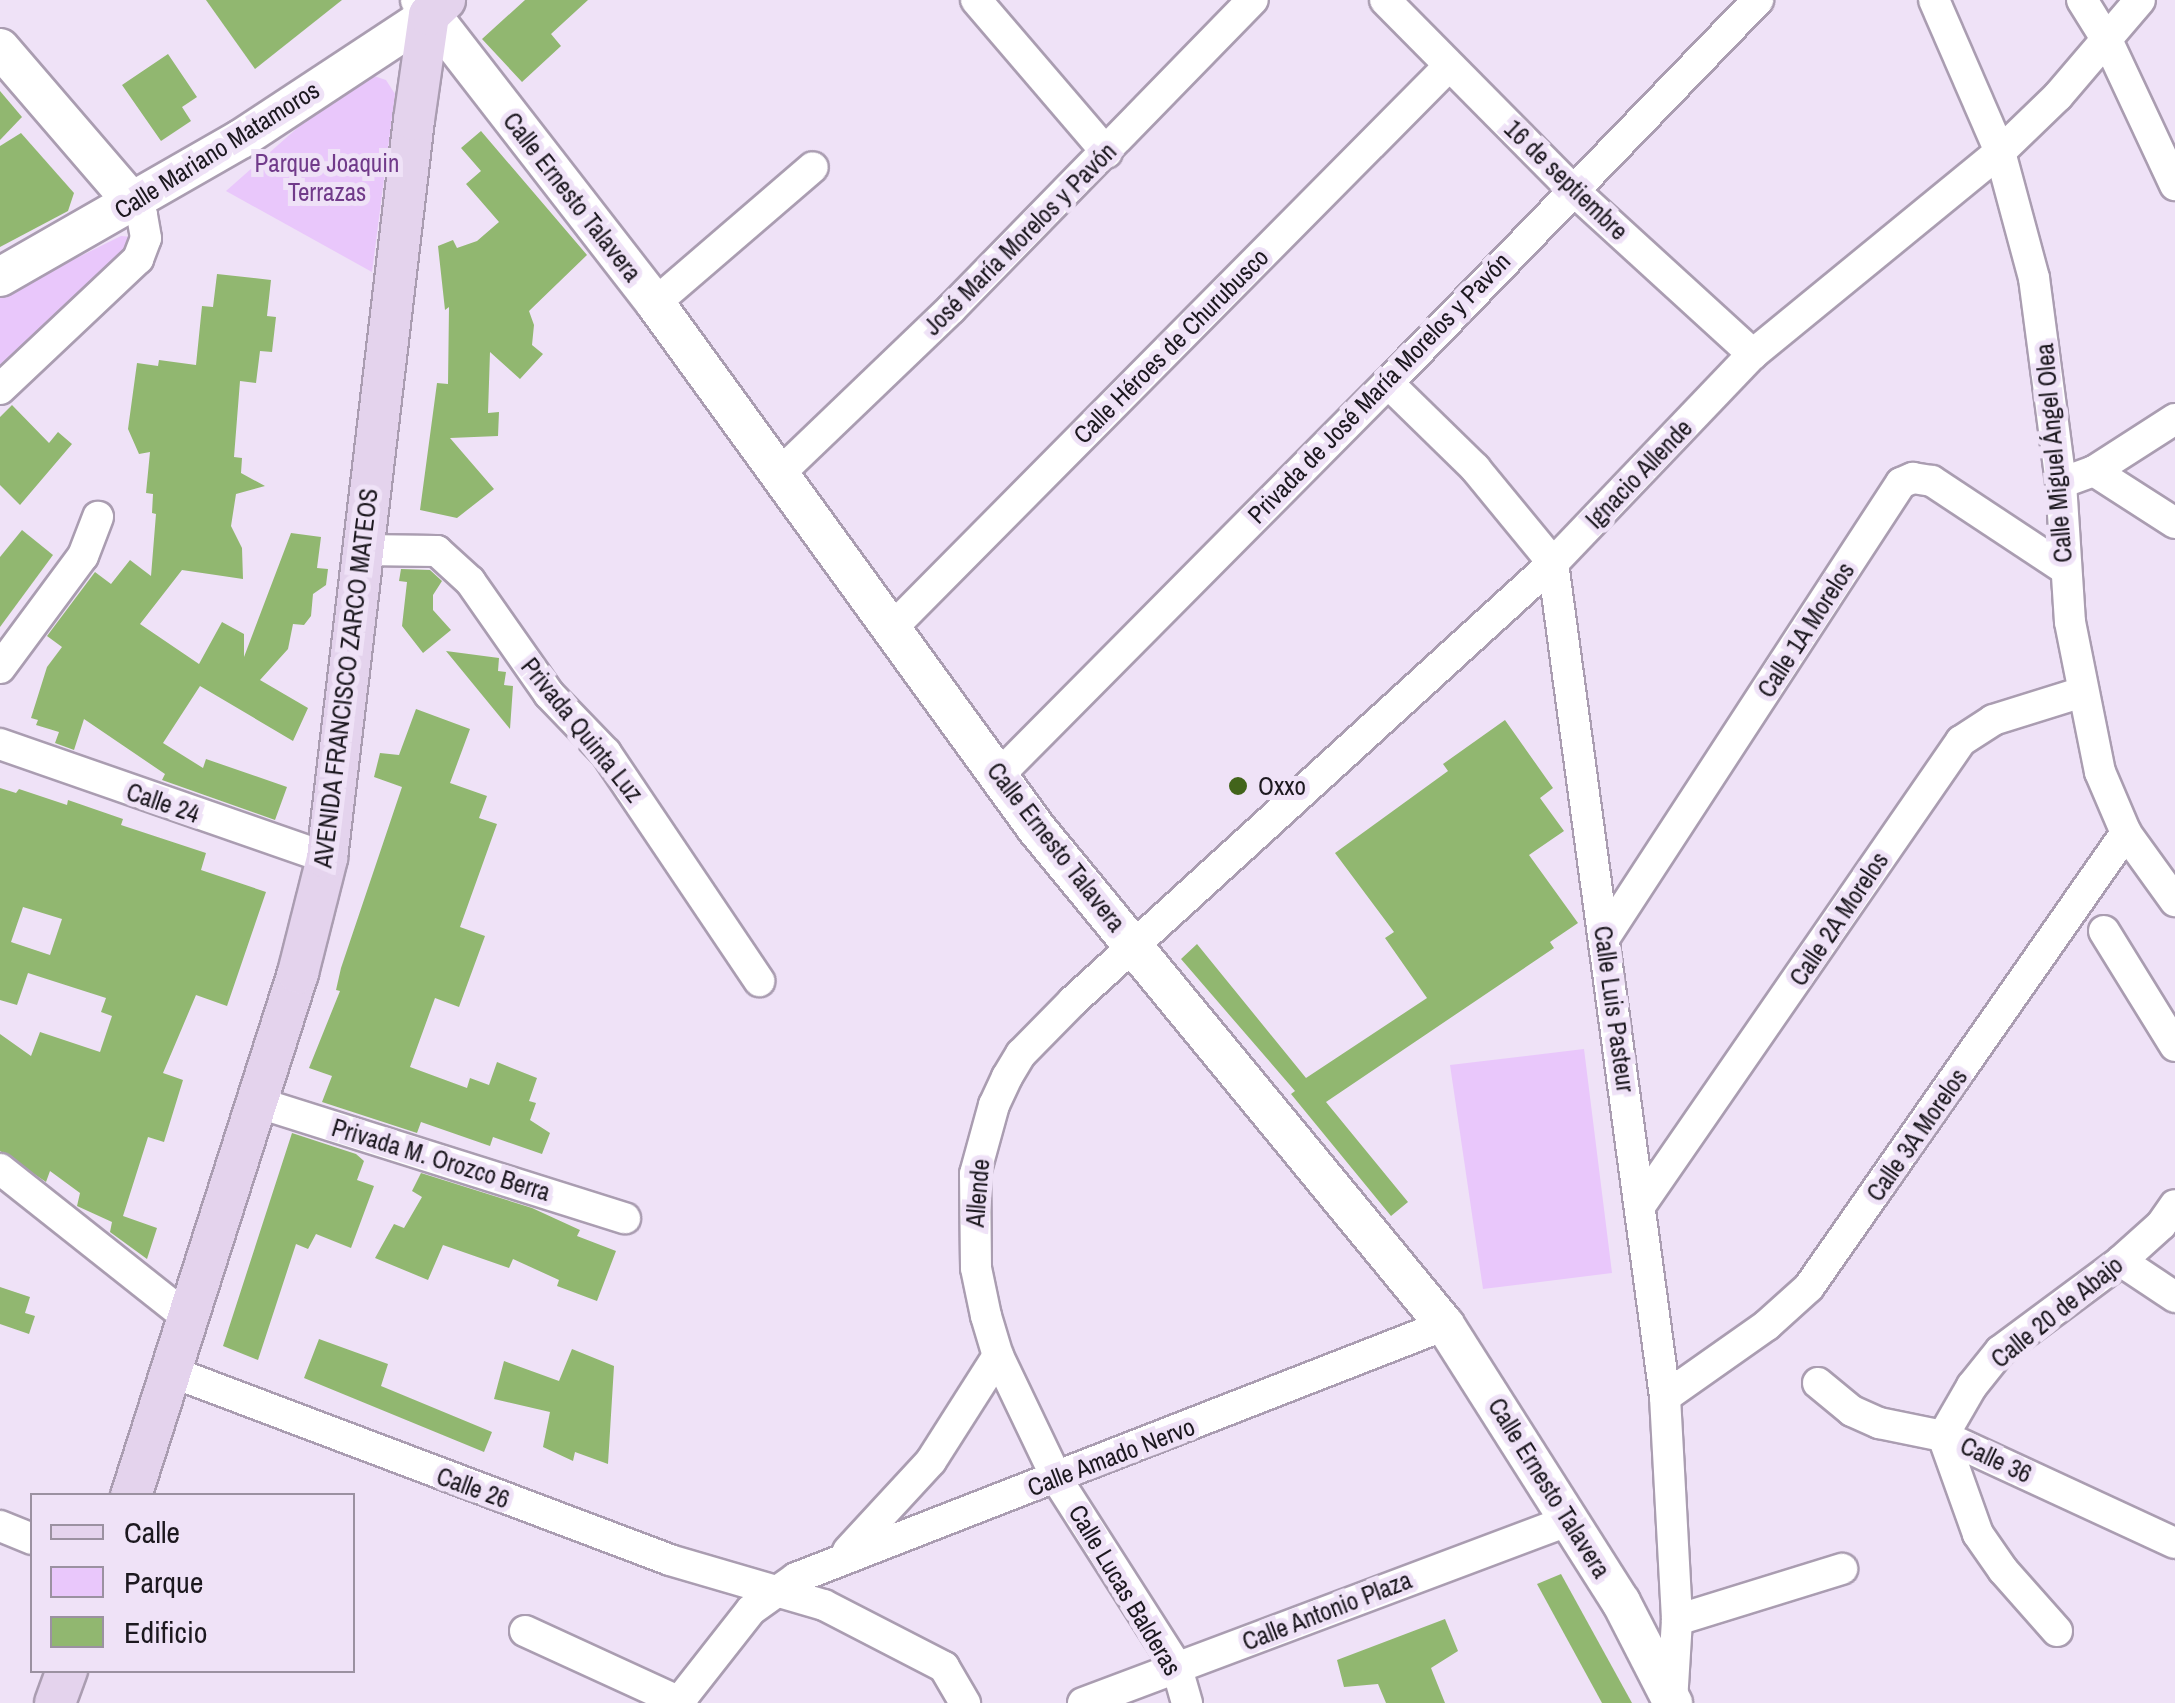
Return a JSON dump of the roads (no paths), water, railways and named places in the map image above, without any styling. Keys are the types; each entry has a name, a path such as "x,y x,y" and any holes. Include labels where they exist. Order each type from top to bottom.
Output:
{"main road":[{"name":"AVENIDA FRANCISCO ZARCO MATEOS","path":"132,1493 298,972 327,858 431,5"},
{"path":"55,1703 66,1673"}],"street":[{"path":"976,0 1106,153"},
{"name":"José María Morelos y Pavón","path":"780,472 1106,153 1253,0"},
{"name":"16 de septiembre","path":"1385,0 1572,189 1753,354"},
{"name":"Calle Miguel Ángel Olea","path":"1934,0 2000,152 2034,278 2061,483 2064,569 2100,772 2126,833 2175,901"},
{"path":"2082,0 2108,42 2175,185"},
{"name":"Ignacio Allende","path":"1133,946 1554,563 1753,354 2000,152 2108,42 2140,0"},
{"name":"Calle Mariano Matamoros","path":"0,277 140,221 431,5"},
{"name":"Calle Ernesto Talavera","path":"431,5 894,626 1036,828 1445,1325 1570,1520 1673,1702"},
{"name":"Privada de José María Morelos y Pavón","path":"998,775 1388,384 1742,5"},
{"path":"0,48 140,221 138,259 0,389"},
{"name":"Calle Héroes de Churubusco","path":"894,626 1449,66"},
{"path":"655,303 813,168"},
{"path":"1388,384 1475,468 1554,563"},
{"path":"2061,483 2094,471 2175,419"},
{"path":"2094,471 2175,523"},
{"name":"Calle 1A Morelos","path":"1605,936 1901,483 1914,478 1932,481 2064,569"},
{"path":"0,668 83,556 98,517"},
{"name":"Privada Quinta Luz","path":"362,550 437,551 470,581 549,694 615,765 759,981"},
{"name":"Calle Luis Pasteur","path":"1554,563 1665,1397 1677,1620 1673,1702"},
{"name":"Calle 2A Morelos","path":"1640,1206 1960,741 1993,720 2083,692"},
{"name":"Calle 24","path":"0,744 327,858"},
{"name":"Calle 3A Morelos","path":"1665,1397 1767,1326 1809,1286 2126,833"},
{"path":"2104,931 2175,1046"},
{"name":"Allende","path":"1057,1480 998,1356 976,1268 974,1174 994,1105 1021,1054 1133,946"},
{"name":"Privada M. Orozco Berra","path":"256,1102 625,1218"},
{"path":"0,1169 189,1320"},
{"name":"Calle 20 de Abajo","path":"1943,1436 2000,1352 2121,1261 2161,1225 2175,1206"},
{"path":"2121,1261 2175,1296"},
{"name":"Calle Amado Nervo","path":"778,1589 844,1556 1057,1480 1445,1325"},
{"path":"844,1556 930,1461 998,1356"},
{"name":"Calle 26","path":"172,1372 670,1560 778,1589 842,1613 932,1659 954,1682 965,1703"},
{"name":"Calle 36","path":"1818,1384 1852,1410 1880,1423 1943,1436 2175,1543"},
{"path":"1943,1436 1978,1534 2003,1570 2057,1630"},
{"name":"Calle Lucas Balderas","path":"1057,1480 1176,1668 1187,1703"},
{"name":"Calle Antonio Plaza","path":"1083,1703 1570,1520"},
{"path":"0,1526 30,1538"},
{"path":"1677,1620 1842,1570"},
{"path":"525,1632 680,1702 751,1610 778,1589"}],"place":[{"name":"Oxxo","path":"1238,786"}],"park label":[{"name":"Parque Joaquin Terrazas","path":"327,178"}]}
